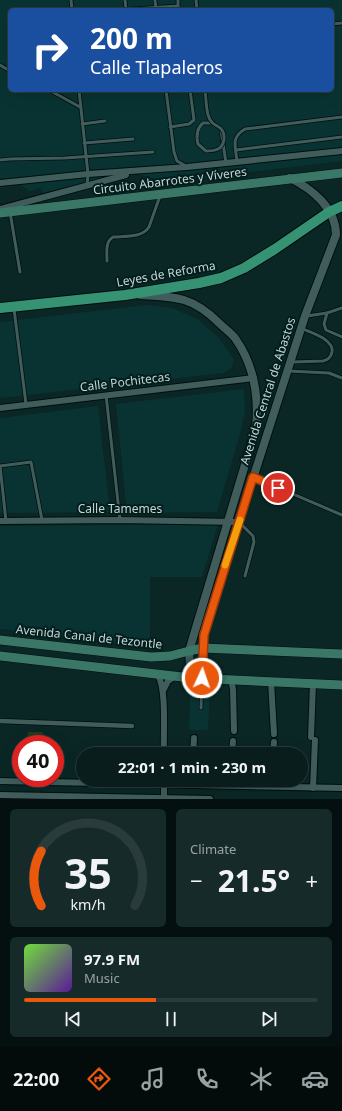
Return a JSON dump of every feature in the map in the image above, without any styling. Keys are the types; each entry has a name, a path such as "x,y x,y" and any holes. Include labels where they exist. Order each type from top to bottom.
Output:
{"main road":[{"name":"Circuito Abarrotes y Víveres","path":"0,213 342,173"},
{"name":"Leyes de Reforma","path":"0,308 125,295 221,278 244,268 306,229 329,212 342,206"},
{"name":"Avenida Canal de Tezontle","path":"0,640 152,657 170,656 189,650 204,648 342,654"},
{"path":"0,656 191,678 342,685"}],"street":[{"path":"0,183 88,174 138,172 342,151"},
{"path":"0,209 138,172"},
{"name":"Avenida Central de Abastos","path":"202,678 204,635 301,328 336,235 334,221 320,198 304,185 290,178"},
{"name":"Avenida Central de Abastos","path":"125,295 162,296 174,298 185,301 208,313 234,337 247,359 254,378 258,410 256,428 189,650 191,678"},
{"name":"Calle Pochitecas","path":"0,408 254,378"},
{"name":"Calle Tamemes","path":"3,521 120,520 239,522"},
{"path":"158,675 163,692 164,747"},
{"path":"163,692 168,681 175,676"},
{"path":"231,680 233,689 234,731"},
{"path":"271,681 274,734"},
{"path":"313,683 314,788"},
{"path":"0,721 132,726"},
{"path":"193,747 194,738"},
{"path":"233,741 233,747"},
{"path":"274,742 274,747"},
{"path":"0,781 76,781"},
{"path":"164,787 164,798"},
{"path":"273,787 342,788"},
{"path":"0,795 61,798 210,799"}],"lane":[{"path":"163,8 178,6 178,0"},
{"path":"53,92 80,106"},
{"path":"79,92 88,174 87,185"},
{"path":"166,92 174,152 177,161 187,167"},
{"path":"170,127 189,124 194,120 190,92"},
{"path":"206,92 208,115 213,125 220,128"},
{"path":"237,162 235,138 245,129 342,117"},
{"path":"82,124 105,122"},
{"path":"208,122 216,124 220,128 224,131 225,139 222,147 217,150 206,151 198,144 197,133 199,127 203,123 208,122"},
{"path":"220,128 226,163"},
{"path":"236,150 342,137"},
{"path":"84,143 133,139"},
{"path":"0,160 86,157 153,152"},
{"path":"106,261 107,244 110,240 146,232 160,194"},
{"path":"10,212 20,272"},
{"path":"13,307 26,405"},
{"path":"305,316 327,313 342,308"},
{"path":"327,313 324,324 326,330 342,337"},
{"path":"290,362 324,361 328,360 331,355 331,346 328,341 301,328"},
{"path":"287,371 329,373 342,378"},
{"path":"106,395 120,520"},
{"path":"3,521 0,466 31,462 42,520"},
{"path":"253,477 342,515"},
{"path":"239,522 253,536 254,542 245,576"},
{"path":"201,708 202,678"}],"shaded area":[{"path":"0,0 342,0 342,161 165,182 138,174 45,199 41,188 30,191 21,185 0,188"},
{"path":"147,305 172,308 197,319 220,339 234,360 231,368 224,373 0,398 0,322"},
{"path":"244,389 245,411 241,430 217,512 127,513 116,404"},
{"path":"98,406 110,512 0,513 0,418"},
{"path":"218,524 202,577 150,577 150,646 0,629 0,526"},
{"path":"191,681 210,682 208,730 189,730"}],"green space":[{"path":"28,732 43,732 43,735 28,735"}],"slow traffic":[{"path":"225,565 240,520"}],"route":[{"path":"202,678 204,635 253,477 278,488"}]}
